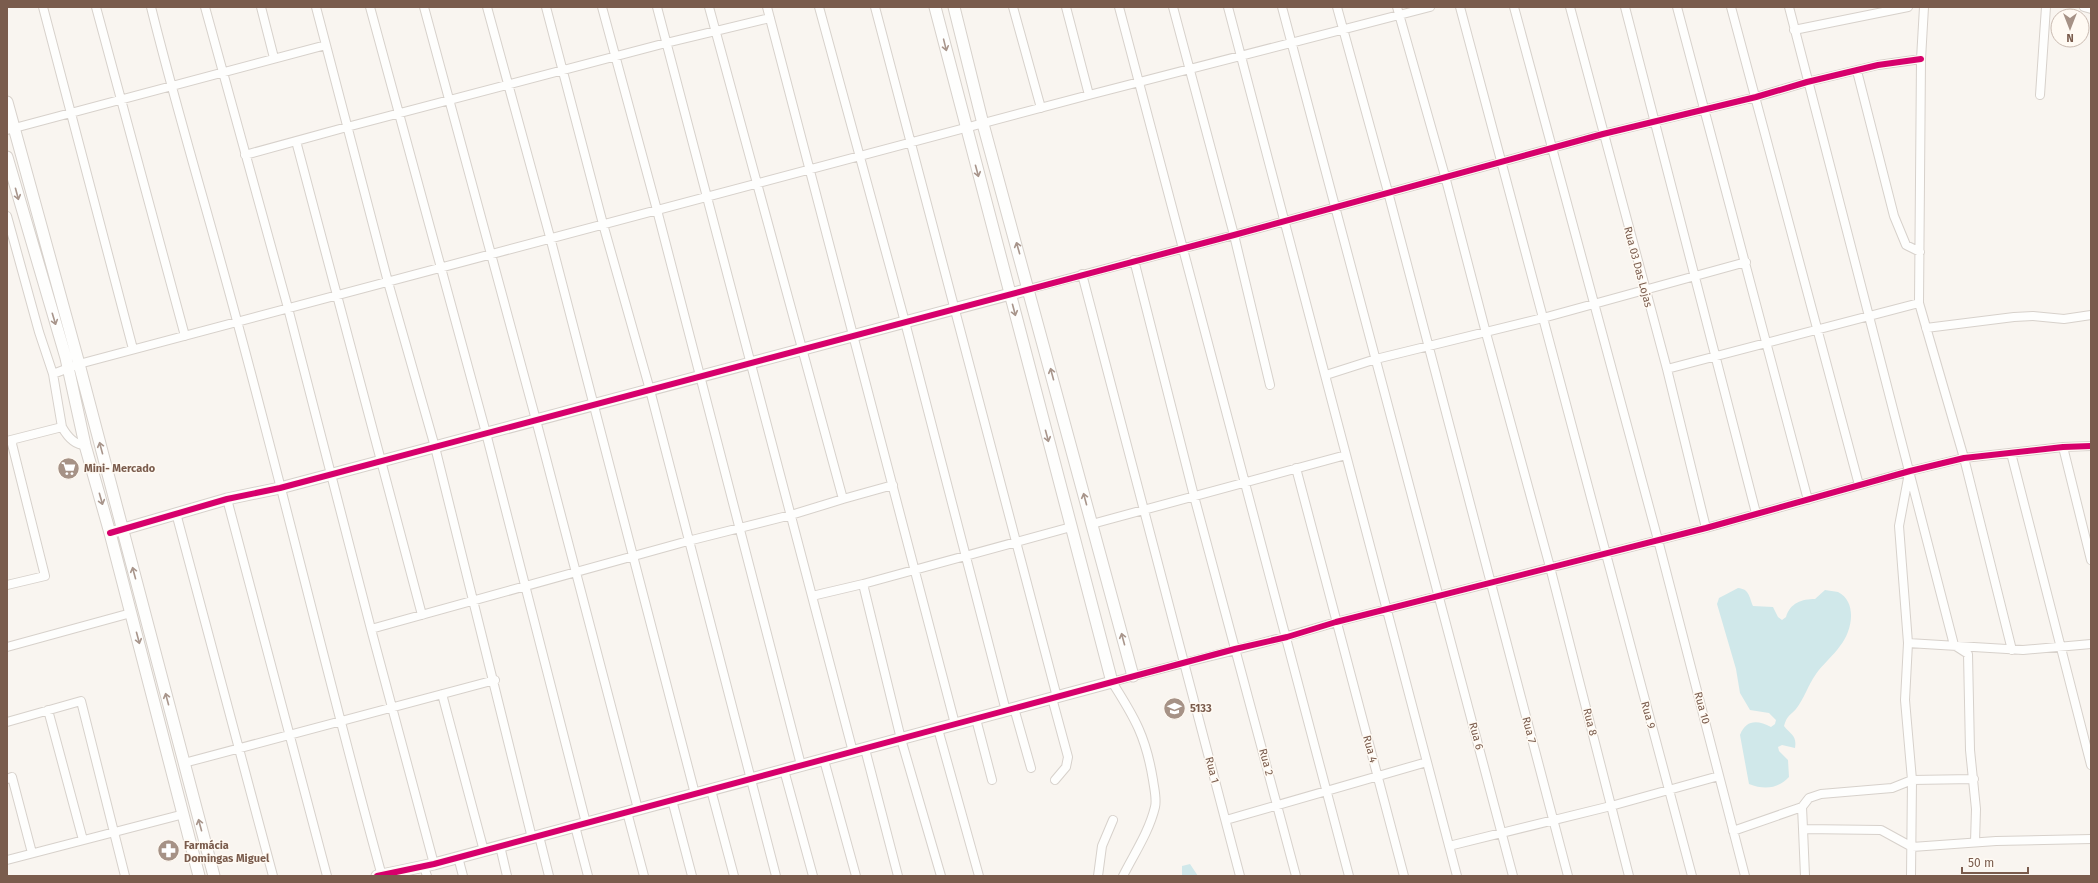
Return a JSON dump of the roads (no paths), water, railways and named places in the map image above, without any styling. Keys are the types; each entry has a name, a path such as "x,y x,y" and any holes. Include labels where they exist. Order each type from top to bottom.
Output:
{"street":[{"path":"43,7 133,349"},
{"path":"96,7 185,336"},
{"path":"151,7 171,87 238,321 380,875 428,869 458,857 484,850 1133,676 1287,637 1336,622 1706,528 1910,471 1964,458 2062,446 2087,446 2091,454"},
{"path":"204,7 288,308 371,629 393,708 428,869"},
{"path":"260,7 274,58"},
{"path":"316,7 346,127 435,447 536,837 549,876"},
{"path":"370,7 486,433 586,823"},
{"path":"424,7 536,420 575,573 633,811 644,876"},
{"path":"487,7 550,237 592,405 694,794"},
{"path":"546,7 564,70 603,224 650,390 776,876"},
{"path":"602,7 658,210 801,765"},
{"path":"657,7 708,196 853,752"},
{"path":"710,7 843,498"},
{"path":"767,7 808,170 893,485 955,724"},
{"path":"819,7 861,155 966,556 1010,710 1031,768"},
{"path":"874,7 912,143 1016,541 1055,698 1068,757 1066,767 1055,780"},
{"path":"935,7 1009,294 1112,682 1132,712 1146,743 1155,792 1155,806 1148,828 1122,876"},
{"path":"954,7 983,124 1133,676"},
{"path":"1013,7 1041,108"},
{"path":"1066,7 1089,94"},
{"path":"1119,7 1246,482 1349,876"},
{"path":"1173,7 1234,235 1270,385"},
{"path":"1228,7 1457,876"},
{"name":"Rua 6","path":"1282,7 1513,876"},
{"name":"Rua 7","path":"1338,7 1568,876"},
{"path":"53,374 79,364 133,349 388,282 550,237 658,210 861,155 912,143 1089,94 1189,70 1344,29 1398,11 1430,7"},
{"name":"Rua 9","path":"1460,7 1692,876"},
{"name":"Rua 10","path":"1514,7 1658,540 1744,876"},
{"name":"Rua 03 Das Lojas","path":"1570,7 1644,290 1667,369 1706,528"},
{"path":"1625,7 1756,513"},
{"path":"1677,7 1808,500"},
{"path":"1732,7 1859,485"},
{"path":"1789,7 1807,82 1848,228 1954,645 1968,654 1970,750 1974,779 1975,842"},
{"path":"1794,30 1908,7"},
{"path":"1924,7 1921,58 1919,303 1964,458 2012,650"},
{"path":"2040,95 2046,7"},
{"path":"2084,7 2091,9"},
{"name":"Rua 8","path":"1398,11 1445,176 1550,567 1629,876"},
{"path":"246,155 615,56 770,18"},
{"path":"10,129 326,45"},
{"path":"110,533 227,499 280,488 650,390 1134,260 1234,235 1445,176 1603,134 1756,97 1807,82 1921,58"},
{"path":"1857,71 1894,216 1906,245 1920,252"},
{"path":"7,102 10,129 79,364 214,876"},
{"path":"296,141 422,615"},
{"path":"7,156 68,368 85,445 110,533 199,876"},
{"path":"7,216 39,332 53,374 62,427 68,437 80,445 85,445"},
{"name":"Rua 2","path":"1134,260 1194,496 1296,876"},
{"path":"1326,375 1376,359 1486,333 1746,262"},
{"name":"Rua 1","path":"1082,274 1183,664 1240,876"},
{"path":"1667,369 1715,355 1870,317 1919,303"},
{"path":"1926,328 2014,317 2039,316 2064,319 2091,315"},
{"path":"7,585 45,576 9,440 62,427"},
{"path":"2062,446 2091,560"},
{"path":"2011,453 2091,765"},
{"path":"1092,524 1346,455"},
{"name":"Rua 4","path":"1296,468 1404,876"},
{"path":"1910,471 1899,526 1908,643 1904,700 1912,780 1911,876"},
{"path":"371,629 688,541 791,515 843,498 893,485"},
{"path":"227,499 327,876"},
{"path":"176,513 273,876"},
{"path":"812,596 863,584 1071,527"},
{"path":"863,584 901,739 940,876"},
{"path":"7,647 131,613"},
{"path":"1908,643 2012,650 2091,644"},
{"path":"184,763 495,680"},
{"path":"442,694 484,850"},
{"path":"7,722 81,702 125,876"},
{"path":"48,710 83,840"},
{"path":"976,719 992,780"},
{"path":"938,729 979,876"},
{"path":"865,748 898,876"},
{"path":"824,760 856,876"},
{"path":"1226,820 1427,762"},
{"path":"784,770 813,876"},
{"path":"1449,846 1669,791 1719,776"},
{"path":"7,779 12,777 32,853"},
{"path":"1805,876 1802,807 1808,798 1821,794 1892,788 1912,780 1974,779"},
{"path":"711,790 734,876"},
{"path":"672,800 692,876"},
{"path":"1733,831 1802,807"},
{"path":"7,860 184,814"},
{"path":"1098,876 1102,846 1113,820"},
{"path":"575,826 588,876"},
{"path":"1803,829 1881,830 1912,847 1975,842 2091,839"},
{"path":"500,846 507,876"},
{"path":"458,857 464,876"}],"water":[{"path":"1738,588 1747,591 1753,606 1773,607 1778,617 1782,620 1786,617 1790,608 1794,605 1801,601 1815,599 1825,590 1838,592 1844,597 1851,610 1850,625 1844,640 1816,674 1799,705 1786,720 1784,726 1795,740 1795,748 1782,745 1778,747 1779,751 1788,760 1789,777 1780,784 1765,788 1749,784 1740,735 1746,726 1753,722 1762,723 1771,727 1775,724 1776,720 1769,713 1750,710 1740,693 1736,669 1717,604 1719,598"},
{"path":"1190,864 1198,876 1182,876 1182,866"}],"place":[{"name":"Mini- Mercado","path":"68,468"},
{"name":"5133","path":"1174,708"},
{"name":"Farmácia Domingas Miguel","path":"168,851"}]}
